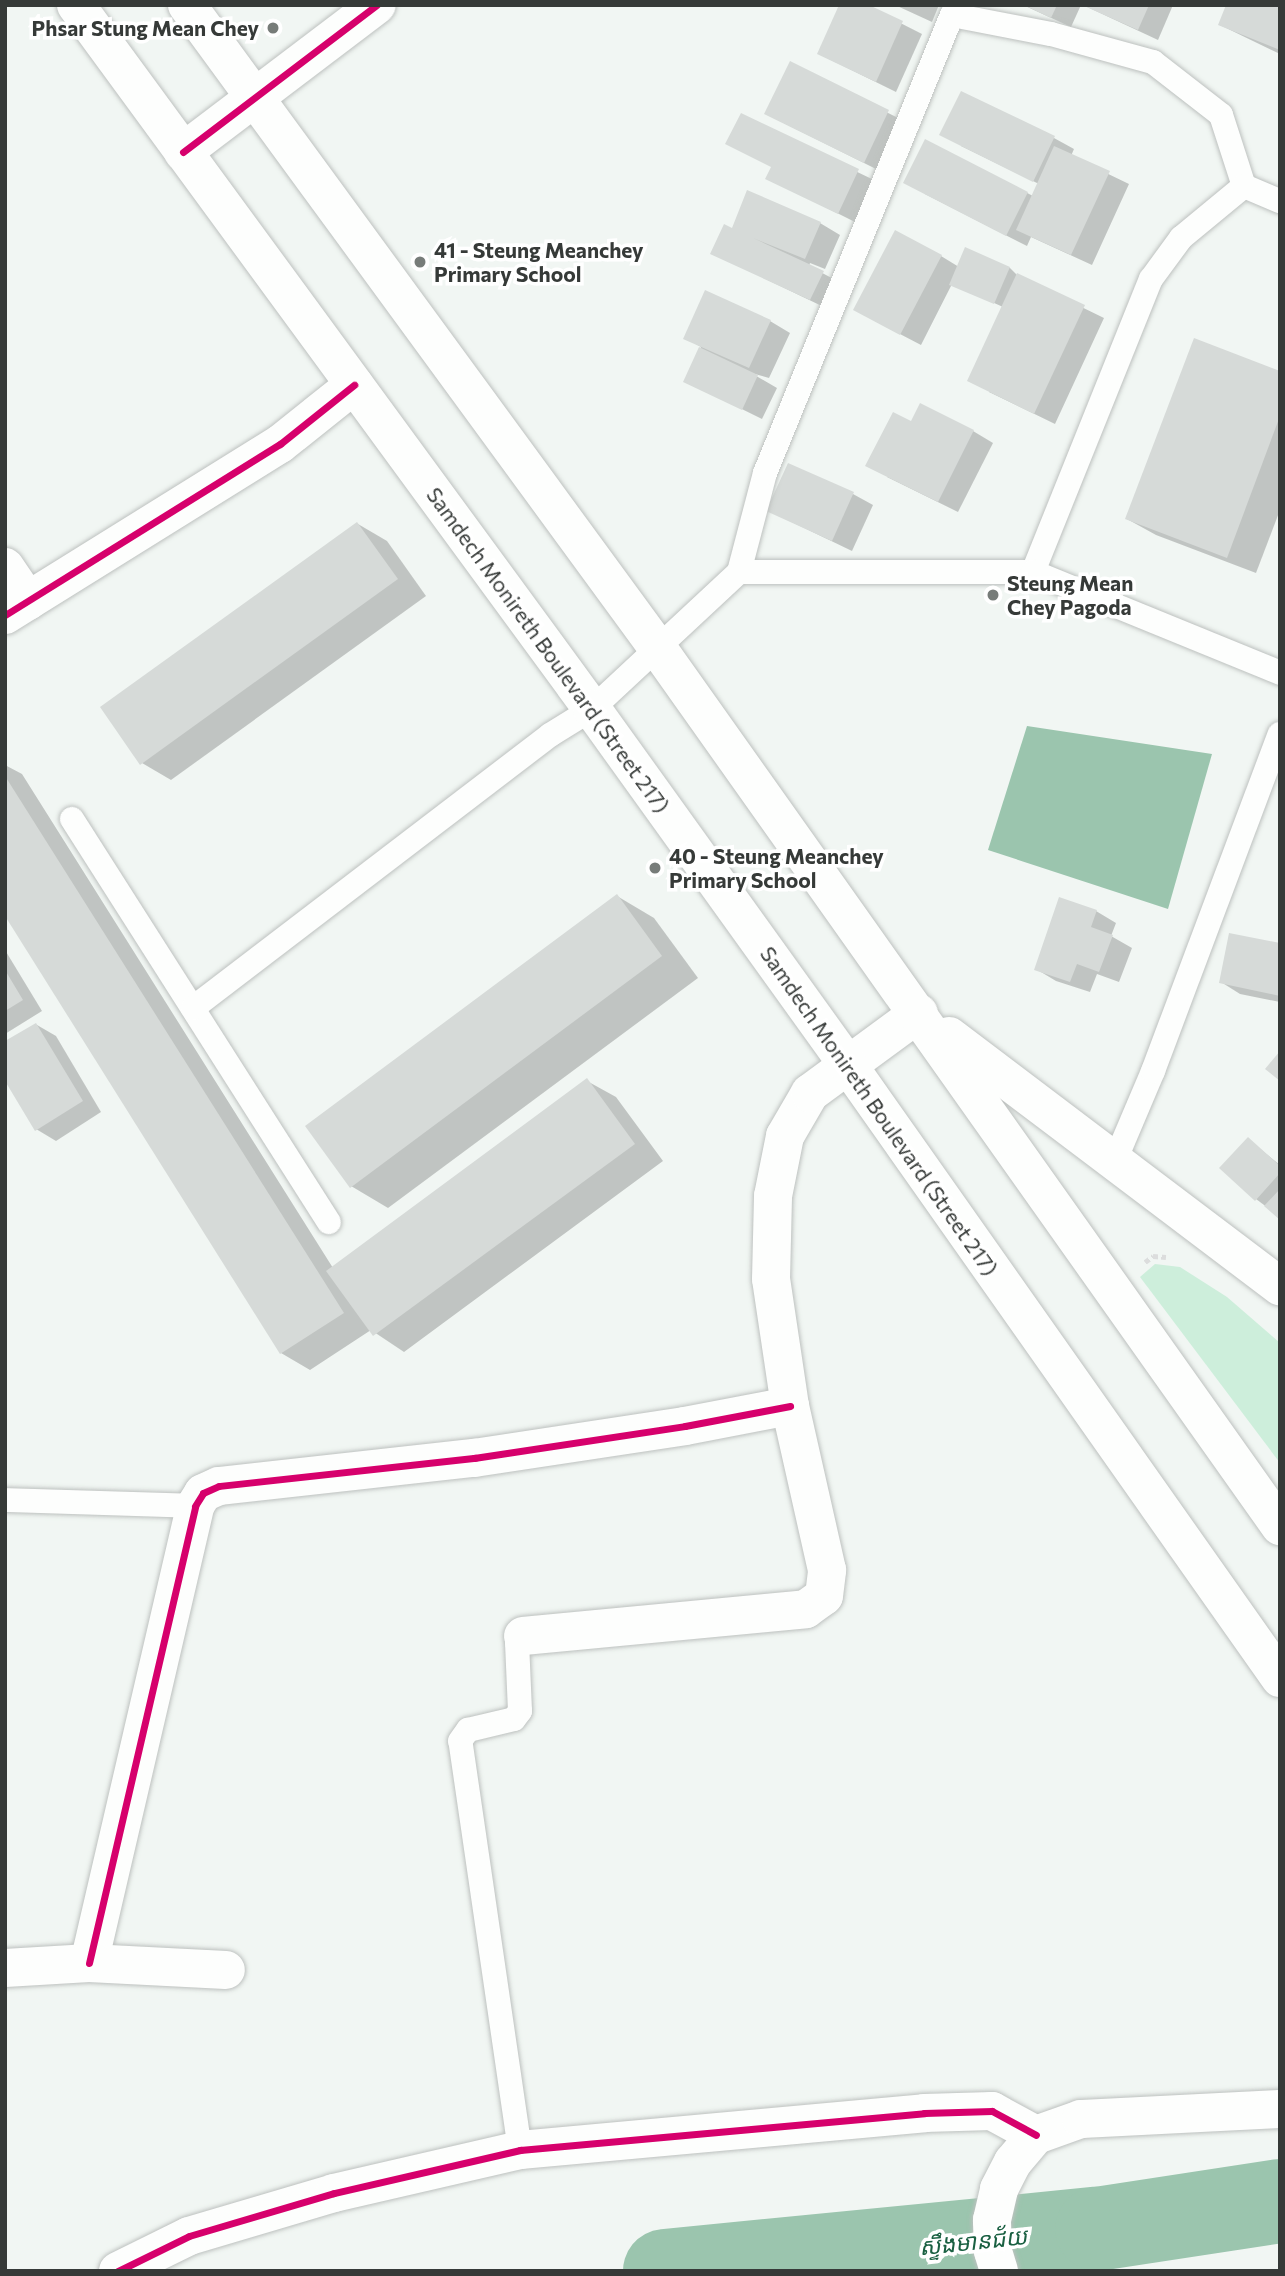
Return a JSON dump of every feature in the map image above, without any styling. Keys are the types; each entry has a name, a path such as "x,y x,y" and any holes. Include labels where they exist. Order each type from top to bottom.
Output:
{"main road":[{"name":"Samdech Monireth Boulevard (Street 217)","path":"76,5 592,709 848,1065 1280,1678"},
{"path":"187,5 659,650 919,1013 1280,1526"},
{"path":"183,152 377,5"},
{"path":"5,567 16,608 280,444 354,385"},
{"path":"523,1636 806,1609 824,1596 827,1570 790,1406 771,1279 773,1196 785,1136 810,1093 919,1013"},
{"path":"919,1013 1280,1286"},
{"path":"89,1963 195,1506 203,1493 219,1486 474,1458 685,1426 790,1406"},
{"path":"5,1968 89,1963 226,1970"},
{"path":"999,2271 993,2251 992,2220 999,2189 1013,2162 1035,2137 1081,2119 1280,2109"},
{"path":"118,2271 202,2232 334,2193 520,2150 924,2113 992,2112 1035,2137"}],"lane":[{"path":"193,1008 550,735 592,709 659,650 739,572 765,473 954,10 1153,62 1222,115 1244,186"},
{"path":"1244,186 1280,201"},
{"path":"1033,572 1151,279 1181,239 1244,186"},
{"path":"739,572 1033,572 1280,673"},
{"path":"1114,1163 1153,1071 1280,734"},
{"path":"72,819 329,1222"},
{"path":"5,1500 195,1506"},
{"path":"520,2150 460,1741 468,1731 514,1720 520,1711 517,1643 523,1636"}],"path":[{"path":"1142,1265 1153,1256 1173,1257"}],"shaded area":[{"path":"1027,726 1212,754 1168,909 988,850"},
{"path":"1155,1264 1180,1267 1227,1297 1280,1343 1280,1463 1140,1277"}],"building":[{"path":"839,5 869,5 903,21 876,82 817,54"},
{"path":"1024,5 1057,5 1051,18"},
{"path":"1082,5 1149,5 1138,30"},
{"path":"1226,5 1280,5 1280,50 1218,25"},
{"path":"790,61 889,110 864,163 764,114"},
{"path":"961,91 1055,136 1033,182 939,135"},
{"path":"741,113 859,169 838,214 765,179 771,167 725,144"},
{"path":"925,139 1028,192 1006,236 903,183"},
{"path":"1054,146 1110,171 1071,255 1016,230"},
{"path":"747,190 821,222 805,259 753,238 824,271 810,300 710,254 724,224 732,228"},
{"path":"895,230 942,255 900,335 853,310"},
{"path":"965,247 1010,267 994,304 949,285"},
{"path":"1017,273 1085,305 1034,414 967,381"},
{"path":"705,290 771,320 749,368 683,339"},
{"path":"1194,338 1280,371 1280,416 1227,558 1125,519"},
{"path":"699,347 758,375 742,410 683,382"},
{"path":"920,403 974,430 938,502 865,466 893,412 911,421"},
{"path":"788,463 854,492 832,541 766,511"},
{"path":"357,522 398,579 140,765 100,707"},
{"path":"5,776 344,1313 280,1354 5,916"},
{"path":"617,894 662,956 350,1188 305,1126"},
{"path":"1059,897 1097,910 1091,927 1113,935 1099,972 1077,964 1070,982 1034,970"},
{"path":"1229,933 1280,943 1280,996 1219,983"},
{"path":"5,970 23,1000 5,1011"},
{"path":"36,1023 83,1101 35,1131 5,1081 5,1041"},
{"path":"1280,1051 1280,1081 1265,1069"},
{"path":"587,1078 635,1144 373,1336 326,1271"},
{"path":"1248,1137 1280,1166 1280,1173 1255,1201 1219,1168"},
{"path":"1280,1189 1280,1220 1264,1206"}],"waterway":[{"name":"ស្ទឹងមានជ័យ","path":"665,2271 1097,2229 1280,2201"}],"cycle path":[{"path":"183,152 377,5"},
{"path":"5,615 280,444 354,385"},
{"path":"89,1963 195,1506 203,1493 219,1486 474,1458 685,1426 790,1406"},
{"path":"118,2271 189,2236 334,2193 520,2150 924,2113 992,2111 1036,2135"}],"place":[{"name":"Phsar Stung Mean Chey","path":"273,28"},
{"name":"41 - Steung Meanchey Primary School","path":"420,262"},
{"name":"Steung Mean Chey Pagoda","path":"993,595"},
{"name":"40 - Steung Meanchey Primary School","path":"655,868"}]}
